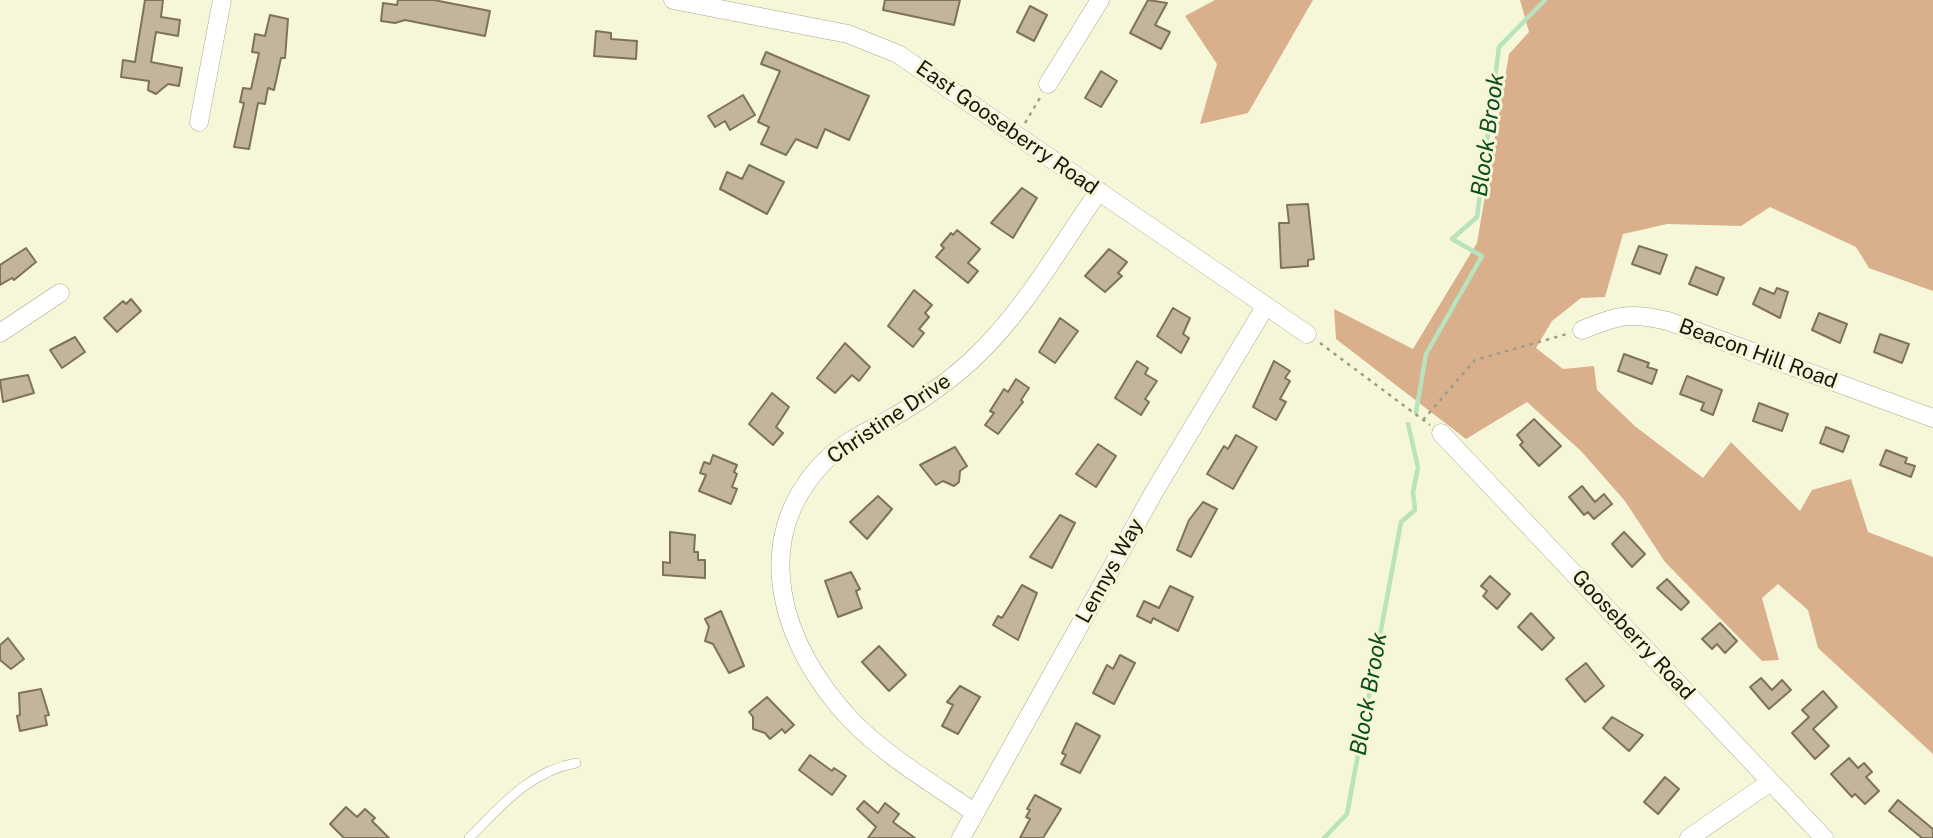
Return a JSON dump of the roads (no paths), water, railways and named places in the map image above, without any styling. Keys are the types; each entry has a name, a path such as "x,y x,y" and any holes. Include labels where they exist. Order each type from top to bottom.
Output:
{"street":[{"path":"198,122 222,0"},
{"name":"East Gooseberry Road","path":"673,0 836,31 873,42 911,61 1307,334"},
{"path":"1048,84 1100,0"},
{"name":"Christine Drive","path":"975,813 870,736 840,708 815,674 795,636 785,607 780,576 783,540 794,503 815,472 841,446 919,401 975,357 1025,298 1099,191"},
{"path":"0,333 60,293"},
{"name":"Lennys Way","path":"961,838 1154,492 1265,307"},
{"name":"Beacon Hill Road","path":"1582,330 1606,320 1636,314 1668,321 1933,418"},
{"name":"Gooseberry Road","path":"1441,433 1712,718 1769,783 1824,838"},
{"path":"1689,838 1769,783"}],"lane":[{"path":"470,838 531,779 555,766 576,763"}],"waterway":[{"name":"Block Brook","path":"1416,412 1426,354 1482,256 1452,239 1477,217 1499,47 1545,0"},
{"name":"Block Brook","path":"1324,838 1347,814 1401,522 1415,510 1413,492 1418,467 1408,424"}]}
